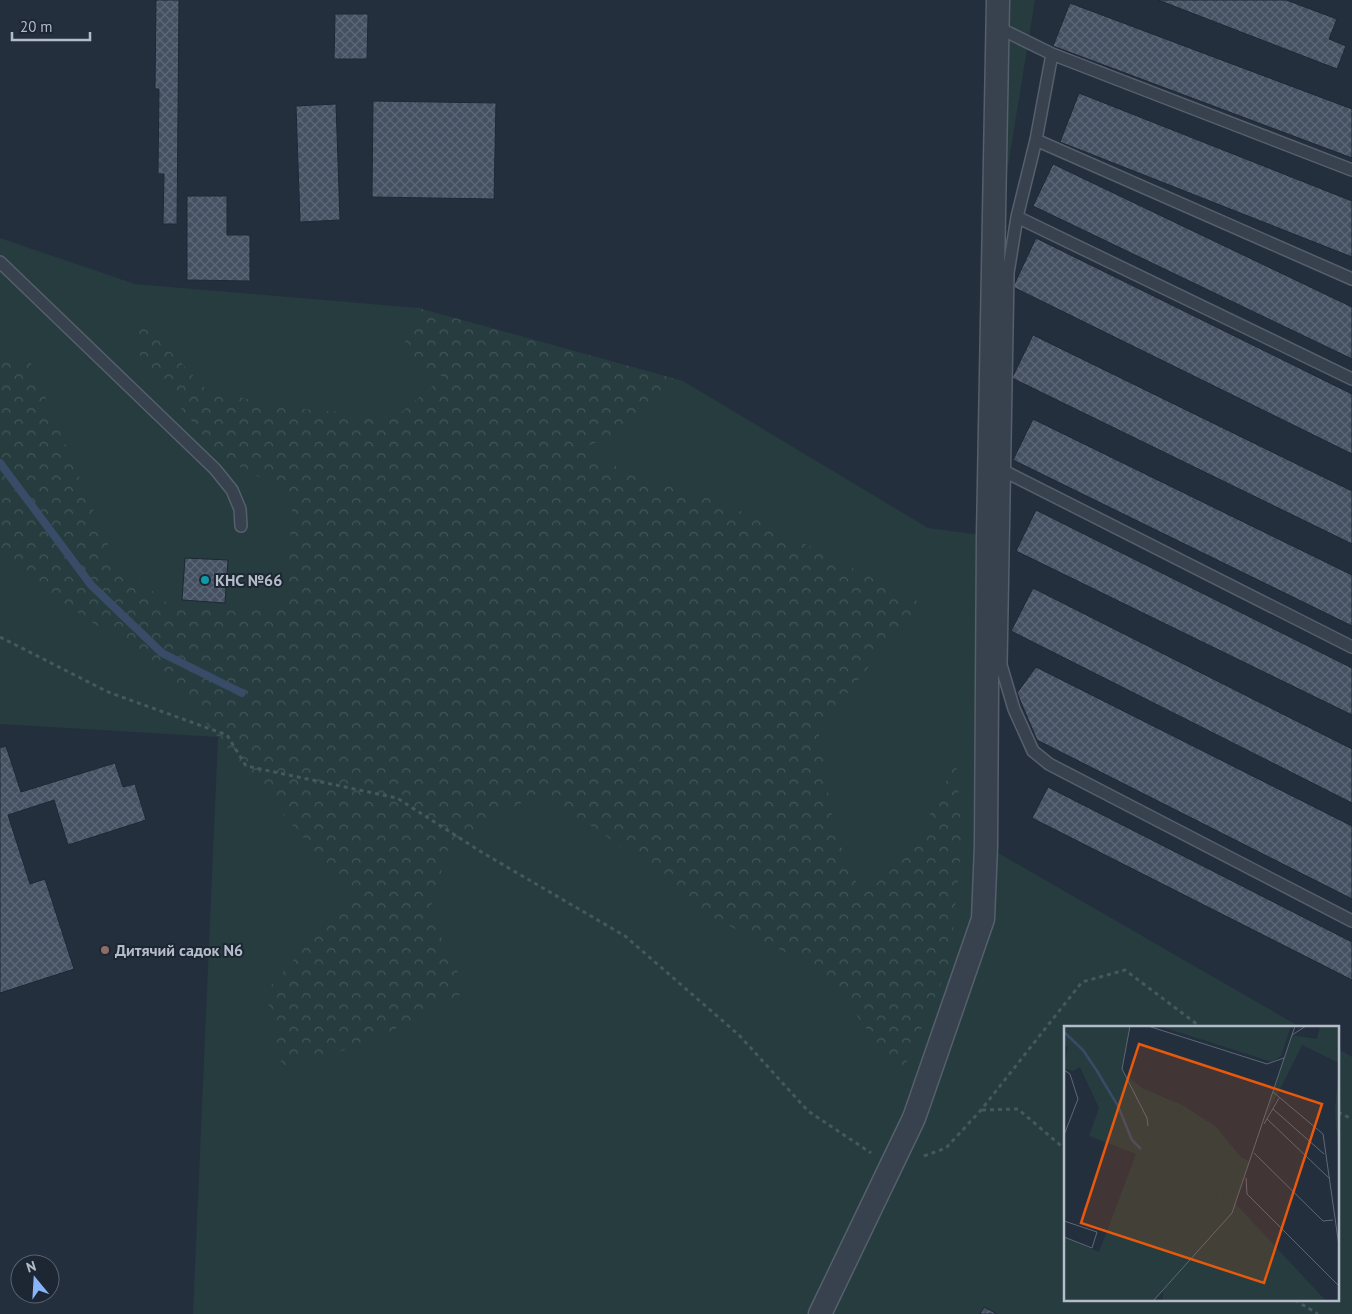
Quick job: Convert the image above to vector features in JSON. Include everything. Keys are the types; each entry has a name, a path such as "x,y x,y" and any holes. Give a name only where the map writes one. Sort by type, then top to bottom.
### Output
{"street":[{"path":"820,1314 914,1118 983,919 986,846 988,536 998,0"}],"lane":[{"path":"998,27 1052,54 1352,170"},
{"path":"1052,54 1036,140 1017,217 1008,272 1001,665 1014,709 1033,751 1049,764 1352,921"},
{"path":"1036,140 1352,279"},
{"path":"1017,217 1352,379"},
{"path":"0,262 215,469 232,490 240,509 241,526"},
{"path":"1004,471 1352,647"}],"path":[{"path":"0,637 108,692 227,735 246,766 397,798 483,853 625,936 739,1035 808,1111 892,1167 946,1148 981,1110 1082,982 1124,970 1199,1026"},
{"path":"981,1110 1018,1109 1064,1148"},
{"path":"1340,1113 1352,1119"},
{"path":"1298,1302 1318,1314"}],"green space":[{"path":"998,0 1035,0 994,252"},
{"path":"0,238 135,284 418,308 683,381 928,528 988,536 986,846 1299,1026 1064,1026 1064,1302 1340,1302 1340,1050 1352,1057 1352,1314 193,1314 218,737 0,724"},
{"path":"418,308 683,381 631,427 581,449 642,479 719,500 921,603 818,729 834,829 862,896 912,852 956,761 962,838 950,963 901,1075 822,969 718,921 599,831 538,793 449,846 429,912 467,991 365,1045 282,1066 266,991 352,895 155,665 0,560 0,357 30,361 115,561 175,609 250,611 286,606 293,495 221,457 140,358 138,318 206,389 286,408 397,416 443,377 401,353"}],"building":[{"path":"156,0 179,0 177,224 163,224 164,174 158,174 159,89 155,89"},
{"path":"1158,0 1286,0 1337,19 1329,39 1346,46 1337,69"},
{"path":"1070,3 1352,109 1352,158 1053,46"},
{"path":"335,14 368,14 367,59 334,59"},
{"path":"1079,93 1352,201 1352,257 1060,142"},
{"path":"373,101 496,103 494,199 372,197"},
{"path":"336,104 340,220 300,222 296,106"},
{"path":"1053,164 1352,307 1352,359 1033,206"},
{"path":"187,196 227,196 227,235 250,235 250,281 187,280"},
{"path":"1036,238 1352,394 1352,454 1013,287"},
{"path":"1033,335 1352,491 1352,544 1012,378"},
{"path":"1033,419 1352,575 1352,626 1013,460"},
{"path":"1036,510 1352,668 1352,715 1016,551"},
{"name":"КНС №66","path":"185,558 228,560 225,603 182,600"},
{"path":"1033,588 1352,749 1352,803 1011,631"},
{"path":"1036,667 1352,826 1352,899 1037,740 1017,693"},
{"path":"6,746 21,792 115,763 123,787 135,784 146,820 68,845 54,800 8,815 30,884 45,879 74,969 0,993 0,748"},
{"path":"1048,787 1352,942 1352,980 1032,818"},
{"path":"984,1307 997,1314 980,1314"}],"waterway":[{"path":"0,463 91,585 162,653 242,693"}],"place":[{"name":"КНС №66","path":"205,580"},
{"name":"Дитячий садок N6","path":"105,950"}]}
